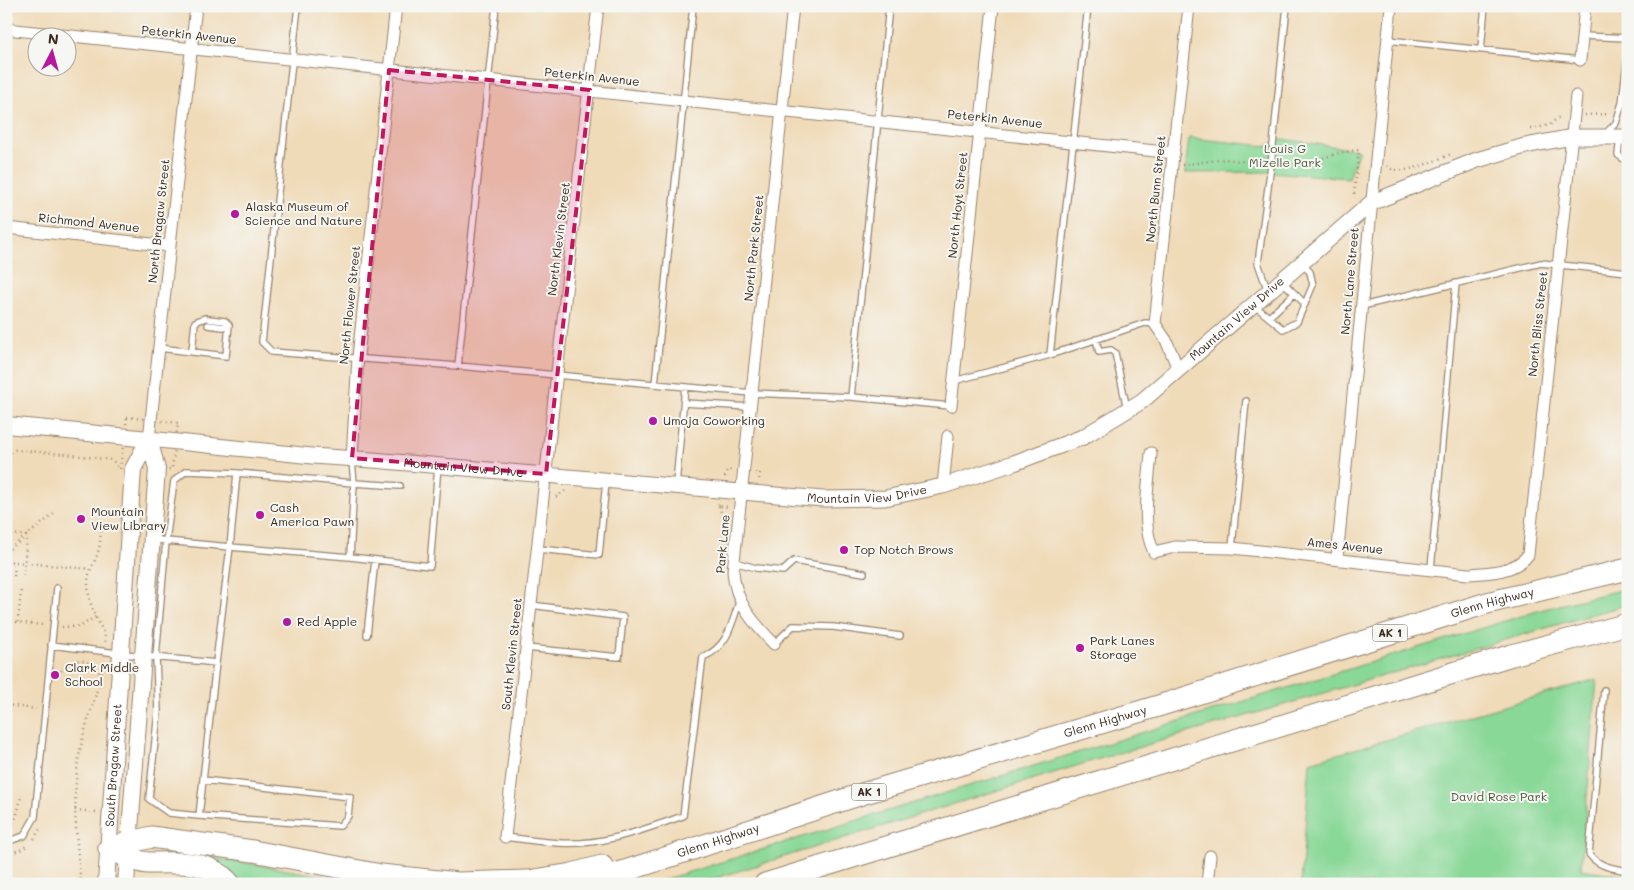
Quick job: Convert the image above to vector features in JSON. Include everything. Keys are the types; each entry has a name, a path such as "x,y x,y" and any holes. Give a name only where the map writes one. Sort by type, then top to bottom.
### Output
{"highway":[{"name":"Glenn Highway","path":"585,884 865,793 1165,704 1487,602 1628,569"},
{"path":"765,884 1512,655 1628,624"},
{"path":"121,848 146,837 200,843 381,875 423,880 458,883 518,881 572,874 677,843 865,793"},
{"path":"121,848 148,863 172,861 197,864 217,873 230,884"},
{"path":"784,884 834,863"}],"main road":[{"name":"Mountain View Drive","path":"6,426 149,439"},
{"name":"South Bragaw Street","path":"106,884 121,848 149,657 158,540 156,469 149,439"},
{"name":"South Bragaw Street","path":"126,884 121,848 121,652 133,469 149,439"}],"street":[{"name":"North Bragaw Street","path":"149,439 196,6"},
{"name":"North Flower Street","path":"352,458 358,358 396,6"},
{"name":"North Klevin Street","path":"546,474 598,6"},
{"name":"North Park Street","path":"741,493 793,6"},
{"name":"North Hoyt Street","path":"951,406 993,6"},
{"name":"North Bunn Street","path":"1155,324 1189,6"},
{"name":"North Lane Street","path":"1337,558 1391,6"},
{"path":"1580,60 1585,6"},
{"name":"Peterkin Avenue","path":"6,29 1174,153"},
{"name":"North Bliss Street","path":"1528,555 1576,96"},
{"name":"Mountain View Drive","path":"149,439 741,493 823,499 885,498 943,486 1014,463 1083,437 1127,411 1142,401 1371,204 1477,160 1525,146 1572,137 1624,137"},
{"name":"Richmond Avenue","path":"6,228 170,246"},
{"path":"1155,324 1166,340 1178,369"},
{"path":"943,486 948,436"},
{"name":"Ames Avenue","path":"1151,453 1147,524 1148,540 1154,552 1175,547 1232,548 1337,558 1431,570 1484,573 1514,566 1523,561 1528,555"},
{"name":"South Klevin Street","path":"505,837 546,474"},
{"name":"Park Lane","path":"741,493 734,562 734,586 739,602 749,617 774,644"},
{"path":"1207,884 1210,856"}],"lane":[{"path":"298,6 262,342 272,352 458,366 752,393 850,397 951,406"},
{"path":"458,366 496,6"},
{"path":"654,384 693,6"},
{"path":"850,397 889,6"},
{"path":"1050,355 1088,6"},
{"path":"1268,292 1258,263 1271,165 1287,6"},
{"path":"1481,49 1485,6"},
{"path":"1582,36 1628,38"},
{"path":"1388,40 1580,60"},
{"path":"1601,136 1616,123 1625,104 1628,53"},
{"path":"1624,137 1618,155 1628,162"},
{"path":"1253,304 1283,329 1297,322 1314,285 1310,272 1301,263"},
{"path":"1362,306 1541,263 1628,272"},
{"path":"1281,281 1305,304"},
{"path":"1431,570 1456,283"},
{"path":"1269,317 1294,294"},
{"path":"159,348 192,352 226,356 229,325 225,321 195,322 192,352"},
{"path":"954,381 1050,355 1145,323 1155,324"},
{"path":"1096,339 1099,352 1111,350 1115,353 1127,411"},
{"path":"676,487 686,387"},
{"path":"1232,548 1246,401"},
{"path":"684,403 750,408"},
{"path":"350,557 354,483 352,458"},
{"path":"400,486 237,473 186,471 174,481 158,540 430,566 438,465"},
{"path":"199,816 237,473"},
{"path":"538,549 599,555 606,480"},
{"path":"367,635 375,560"},
{"path":"734,562 756,568 783,571 794,561 864,573"},
{"path":"6,842 24,836 35,817 57,588"},
{"path":"505,837 560,843 606,840 646,830 683,816 703,657 714,653 726,637 739,602"},
{"path":"526,648 619,657 623,617 531,605"},
{"path":"774,644 793,626 833,627 900,636"},
{"path":"52,645 216,663"},
{"path":"149,657 158,712 149,799 168,813 199,816 340,826 348,816 350,796 203,780"},
{"path":"1604,690 1589,854 1596,862 1602,865 1628,871"}],"path":[{"path":"1173,166 1225,158 1271,165 1302,165 1337,153 1359,150 1354,194"},
{"path":"7,456 15,450 112,460 124,474"},
{"path":"6,552 55,513"},
{"path":"101,531 100,546 90,569 90,599 95,617 106,633"},
{"path":"6,533 26,536"},
{"path":"23,578 26,536"},
{"path":"6,561 90,569"},
{"path":"14,576 15,562"},
{"path":"18,622 21,592"},
{"path":"43,625 44,617"},
{"path":"6,621 68,628 81,626 95,617"},
{"path":"57,677 65,666 81,660 91,663 101,676 81,746 77,770 74,810 81,884"},
{"path":"6,705 36,709"},
{"path":"6,830 12,826 16,818 21,797"}],"highlighted area":[{"path":"389,70 590,90 546,474 352,458"}],"green space":[{"name":"Louis G Mizelle Park","path":"1189,138 1267,146 1282,139 1359,150 1349,178 1270,172 1185,173"},
{"path":"1628,588 1628,604 1089,762 697,884 650,884 1544,609"},
{"name":"David Rose Park","path":"1597,679 1581,869 1628,876 1628,884 1301,884 1310,762"},
{"path":"197,855 373,884 240,884 231,874"}],"place":[{"name":"Alaska Museum of Science and Nature","path":"235,214"},
{"name":"Umoja Coworking","path":"653,421"},
{"name":"Cash America Pawn","path":"260,515"},
{"name":"Mountain View Library","path":"81,519"},
{"name":"Top Notch Brows","path":"844,550"},
{"name":"Red Apple","path":"287,622"},
{"name":"Park Lanes Storage","path":"1080,648"},
{"name":"Clark Middle School","path":"55,675"}]}
